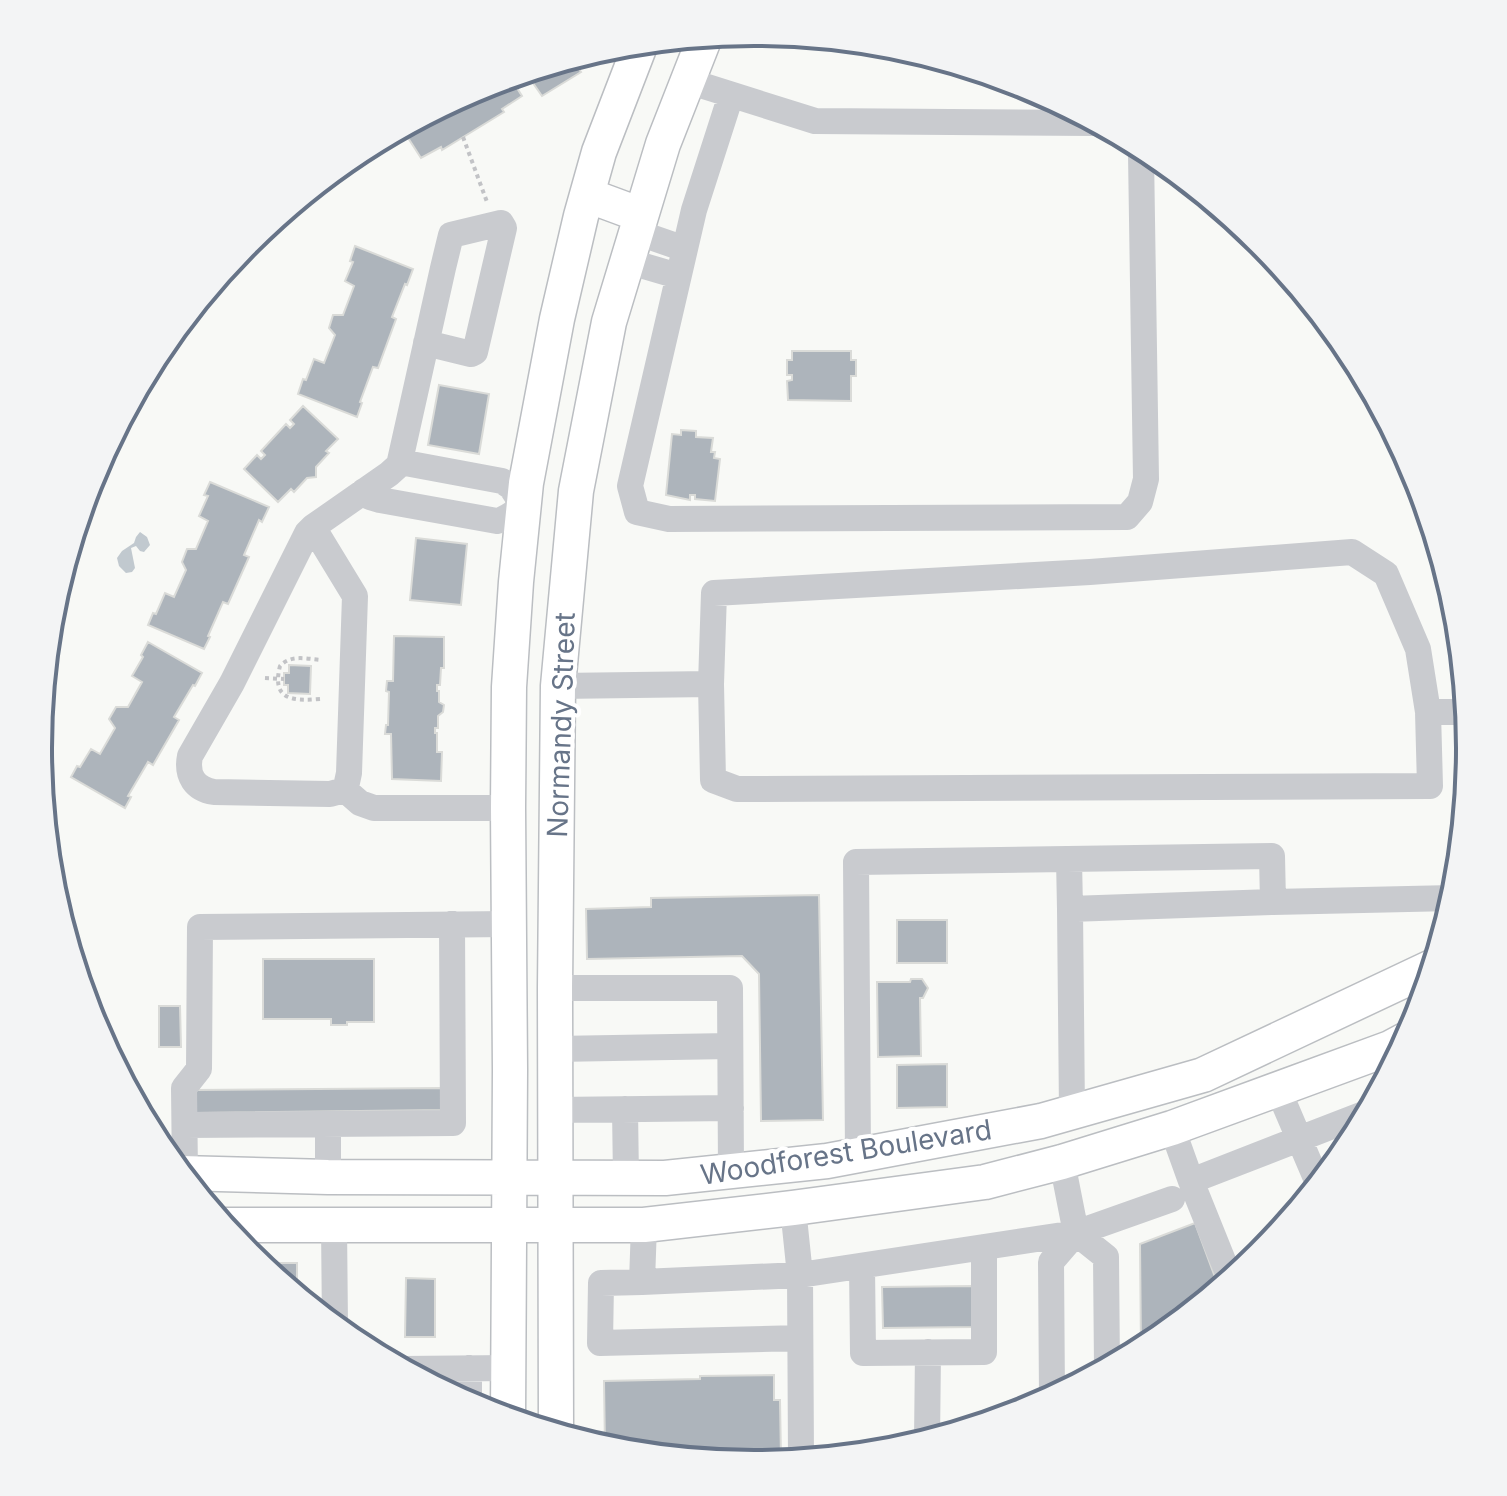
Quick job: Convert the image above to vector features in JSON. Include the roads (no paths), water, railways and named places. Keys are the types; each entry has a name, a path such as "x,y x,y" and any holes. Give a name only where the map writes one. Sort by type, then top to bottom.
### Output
{"main road":[{"name":"Normandy Street","path":"556,1421 558,686 576,491 609,322 663,144 700,49"},
{"name":"Normandy Street","path":"508,1406 509,687 516,582 526,483 557,319 599,152 636,56"},
{"path":"587,195 635,236"},
{"path":"524,507 574,512"},
{"path":"508,808 557,808"},
{"name":"Woodforest Boulevard","path":"197,1175 626,1179 681,1177 827,1161 1057,1117 1203,1075 1416,980"},
{"name":"Woodforest Boulevard","path":"239,1225 644,1225 985,1182 1172,1128 1387,1049"},
{"path":"1057,1117 1062,1162"}],"street":[{"path":"688,81 815,121 1073,123"},
{"path":"731,95 694,210 630,486 637,512 669,519 1127,517 1140,502 1146,479 1141,162"},
{"path":"313,527 355,594 348,783 344,789 330,794 214,792 202,789 193,781 188,770 192,752 232,683 301,544 313,527 392,471 400,462 426,343 451,235 503,224 475,352 471,354 426,343"},
{"path":"635,236 685,249"},
{"path":"635,236 678,276"},
{"path":"364,491 380,500 497,521 524,507 511,487 502,481 400,462"},
{"path":"1352,552 1386,574 1418,649 1428,712 1430,786 737,789 713,780 711,684 714,593 1090,572 1352,552"},
{"path":"558,686 711,684"},
{"path":"1428,712 1454,712"},
{"path":"344,789 360,803 374,808 508,808"},
{"path":"858,1155 856,862 1272,856 1273,902"},
{"path":"1057,1117 1070,909 1069,859"},
{"path":"1070,909 1439,898"},
{"path":"185,1125 453,1123 452,924"},
{"path":"184,1158 184,1088 199,1069 200,927 509,924"},
{"path":"555,988 730,988 731,1172"},
{"path":"555,1049 730,1046"},
{"path":"1278,1089 1313,1171"},
{"path":"555,1110 731,1108"},
{"path":"625,1109 626,1179"},
{"path":"600,1343 601,1283 800,1275 1076,1233 1348,1119"},
{"path":"328,1125 328,1177"},
{"path":"1172,1128 1181,1190 1224,1268"},
{"path":"1062,1162 1076,1233 1106,1257 1107,1354"},
{"path":"793,1208 800,1275 801,1448"},
{"path":"334,1225 335,1311"},
{"path":"642,1282 644,1225"},
{"path":"1052,1383 1051,1262 1076,1233"},
{"path":"862,1266 863,1353 984,1352 984,1247"},
{"path":"556,1345 800,1338"},
{"path":"927,1428 928,1352"},
{"path":"469,1368 469,1390"},
{"path":"426,1369 509,1368"}]}
